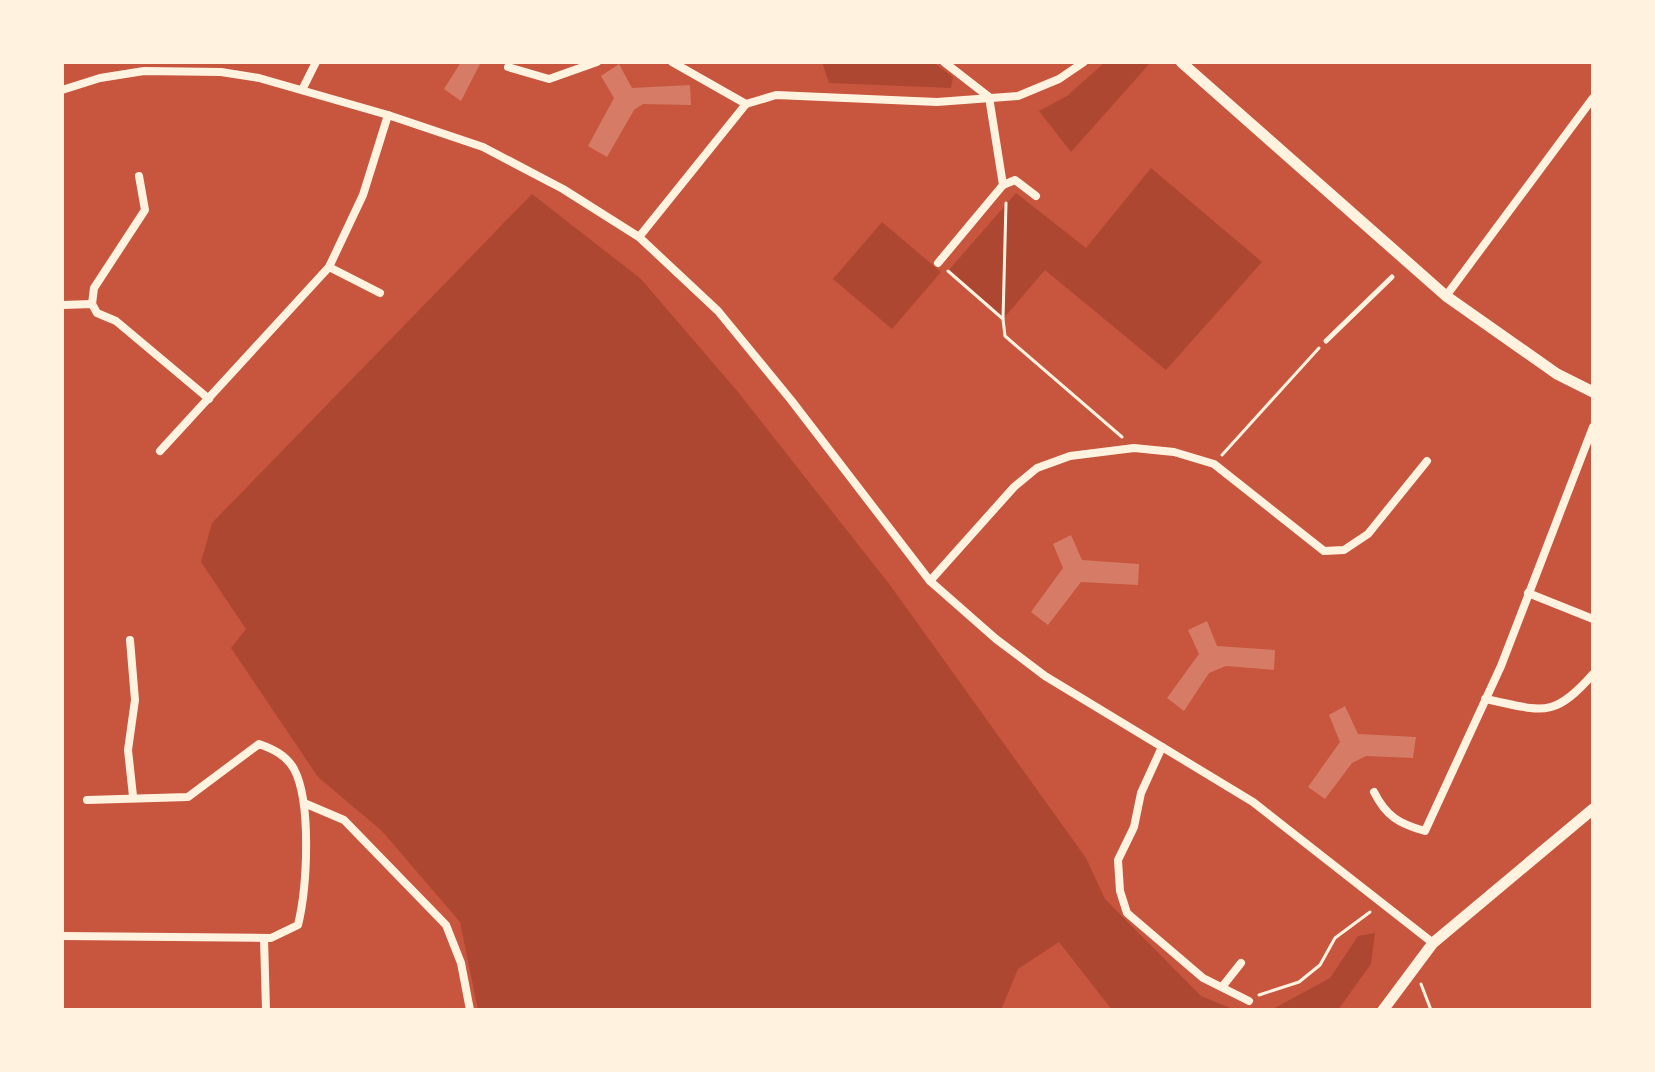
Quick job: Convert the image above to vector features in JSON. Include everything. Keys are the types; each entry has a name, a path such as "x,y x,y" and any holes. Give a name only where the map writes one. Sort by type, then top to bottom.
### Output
{"street":[{"path":"303,88 316,62"},
{"path":"508,67 549,79 597,62"},
{"path":"672,62 746,104"},
{"path":"944,62 989,97 1003,185"},
{"path":"639,237 746,104 776,95 937,102 1018,96 1059,79 1084,62"},
{"path":"1181,62 1446,296 1557,374 1593,392"},
{"path":"62,90 144,66 221,72 303,88 483,147 563,189 639,237 718,311 791,400 930,581 1045,676 1253,802 1433,943"},
{"path":"1446,296 1593,98"},
{"path":"160,451 329,267 363,195 388,115"},
{"path":"139,176 145,210 94,288 92,304 97,313 116,321 209,399"},
{"path":"938,263 1003,185 1015,180 1036,196"},
{"path":"329,267 380,293"},
{"path":"62,305 92,304"},
{"path":"1374,792 1383,810 1399,824 1425,831 1485,699 1593,427"},
{"path":"930,581 1014,487 1037,468 1070,456 1134,448 1174,452 1214,464 1324,551 1344,550 1368,534 1427,461"},
{"path":"1528,593 1593,619"},
{"path":"130,640 135,700 128,750 133,796"},
{"path":"1485,699 1545,711 1572,698 1593,674"},
{"path":"62,936 271,938 298,925 303,904 304,803 294,768 278,751 259,744 188,797 133,796 87,800"},
{"path":"1162,747 1141,793 1134,827 1118,860 1120,891 1127,913 1203,978 1249,1001"},
{"path":"304,803 344,820 446,925 461,963 470,1010"},
{"path":"1383,1010 1433,943 1593,809"},
{"path":"264,938 266,1010"},
{"path":"1222,987 1241,963"}],"lane":[{"path":"1326,341 1392,277"}],"path":[{"path":"1003,185 1006,204 1005,336 1134,448"},
{"path":"938,263 1003,319"},
{"path":"1214,464 1326,341"},
{"path":"1249,1001 1264,991 1299,982 1320,965 1335,938 1383,902"},
{"path":"1415,969 1431,1010"}],"shaded area":[{"path":"822,62 933,62 953,77 951,88 829,83"},
{"path":"1105,62 1151,62 1071,152 1039,111 1067,96"},
{"path":"1151,168 1262,262 1166,370 1045,270 1003,319 948,271 1016,193 1086,248"},
{"path":"532,194 641,279 738,392 890,585 1086,858 1105,899 1201,996 1235,1010 1112,1010 1059,942 1018,969 1001,1010 478,1010 460,922 382,831 318,777 231,648 246,629 201,562 212,523"},
{"path":"882,222 941,272 892,329 833,279"},
{"path":"1375,933 1371,964 1338,1010 1271,1010 1330,978 1358,936"}],"building":[{"path":"461,62 481,62 461,101 444,89"},
{"path":"619,64 632,88 690,85 691,105 643,104 634,110 607,157 588,146 614,98 601,76"},
{"path":"1071,535 1082,560 1139,564 1138,585 1081,582 1048,625 1031,612 1063,568 1053,544"},
{"path":"1207,621 1217,646 1275,650 1274,670 1226,666 1209,673 1184,711 1167,698 1199,654 1188,630"},
{"path":"1345,706 1358,734 1416,737 1413,758 1366,756 1352,763 1325,799 1308,787 1340,742 1329,715"}]}
